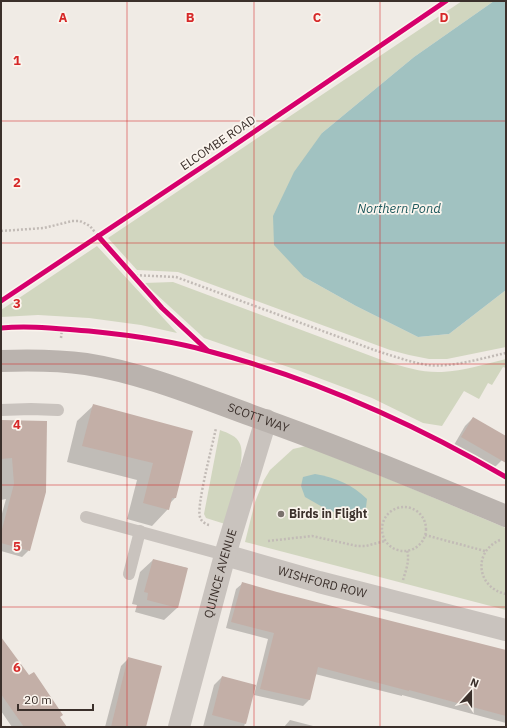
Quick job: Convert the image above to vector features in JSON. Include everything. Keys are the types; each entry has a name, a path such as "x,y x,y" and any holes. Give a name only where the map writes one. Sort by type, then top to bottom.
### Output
{"street":[{"name":"SCOTT WAY","path":"1,361 59,361 86,364 137,376 324,441 506,516"},
{"name":"QUINCE AVENUE","path":"179,727 224,555 266,420"},
{"name":"WISHFORD ROW","path":"224,555 506,630"}],"lane":[{"path":"1,410 58,410"},
{"name":"WISHFORD ROW","path":"86,518 140,531 224,555"},
{"path":"129,574 140,531"}],"path":[{"path":"1,231 44,228 72,221 80,221 90,226 103,242"},
{"path":"91,240 104,232"},
{"path":"128,270 137,281"},
{"path":"132,275 176,277 403,360 428,365 445,365 506,353"},
{"path":"54,328 65,329 59,361"},
{"path":"214,424 216,427 200,502 200,517 205,524 264,541 312,536 357,546 366,546 385,541"},
{"path":"401,508 414,510 420,514 424,521 425,535 417,546 407,550 396,549 385,541 382,534 382,527 388,514 401,508"},
{"path":"425,535 485,551"},
{"path":"502,539 494,542 485,551 481,565 482,574 486,582 500,593 506,594"},
{"path":"397,602 409,556 407,550"}],"green space":[{"path":"462,1 494,1 414,57 322,133 304,277 356,306 418,337 449,334 506,290 506,347 447,359 429,359 390,350 178,272 137,270 108,238"},
{"path":"97,246 177,333 141,325 89,318 38,315 1,317 1,310"},
{"path":"173,282 387,362 407,368 428,372 442,372 474,367 506,359 506,368 503,367 492,385 488,383 479,399 464,391 442,426 423,423 372,398 300,371 204,338 144,283"},
{"path":"220,430 237,439 242,451 237,483 225,524 206,518 204,514"},
{"path":"306,446 506,528 506,610 245,542 255,502 270,470 293,449"}],"water":[{"name":"Northern Pond","path":"494,1 506,1 506,290 449,334 418,337 356,306 304,277 274,245 273,216 294,172 322,133 414,57"},
{"path":"315,474 330,477 355,489 367,499 365,515 352,519 326,509 305,497 301,486 303,477"}],"building":[{"path":"93,404 193,431 176,498 172,498 169,510 143,503 153,463 82,446"},
{"path":"473,417 506,436 506,463 461,437"},
{"path":"1,420 47,421 46,492 30,551 1,543 1,533 14,484 12,458 1,459"},
{"path":"153,559 188,568 178,608 147,600 148,593 144,592"},
{"path":"242,582 506,650 506,716 318,667 310,700 260,689 274,633 231,622"},
{"path":"1,637 29,675 34,672 63,715 60,717 67,727 24,727 1,694"},
{"path":"128,657 162,666 146,727 111,727"},
{"path":"222,676 256,685 246,724 212,715"}],"cycle path":[{"name":"ELCOMBE ROAD","path":"1,301 220,155 446,1"},
{"path":"98,236 162,308 207,350"},
{"path":"1,328 45,328 134,336 193,347 247,362 286,374 362,404 435,438 506,477"}],"place":[{"name":"Birds in Flight","path":"281,514"}]}
